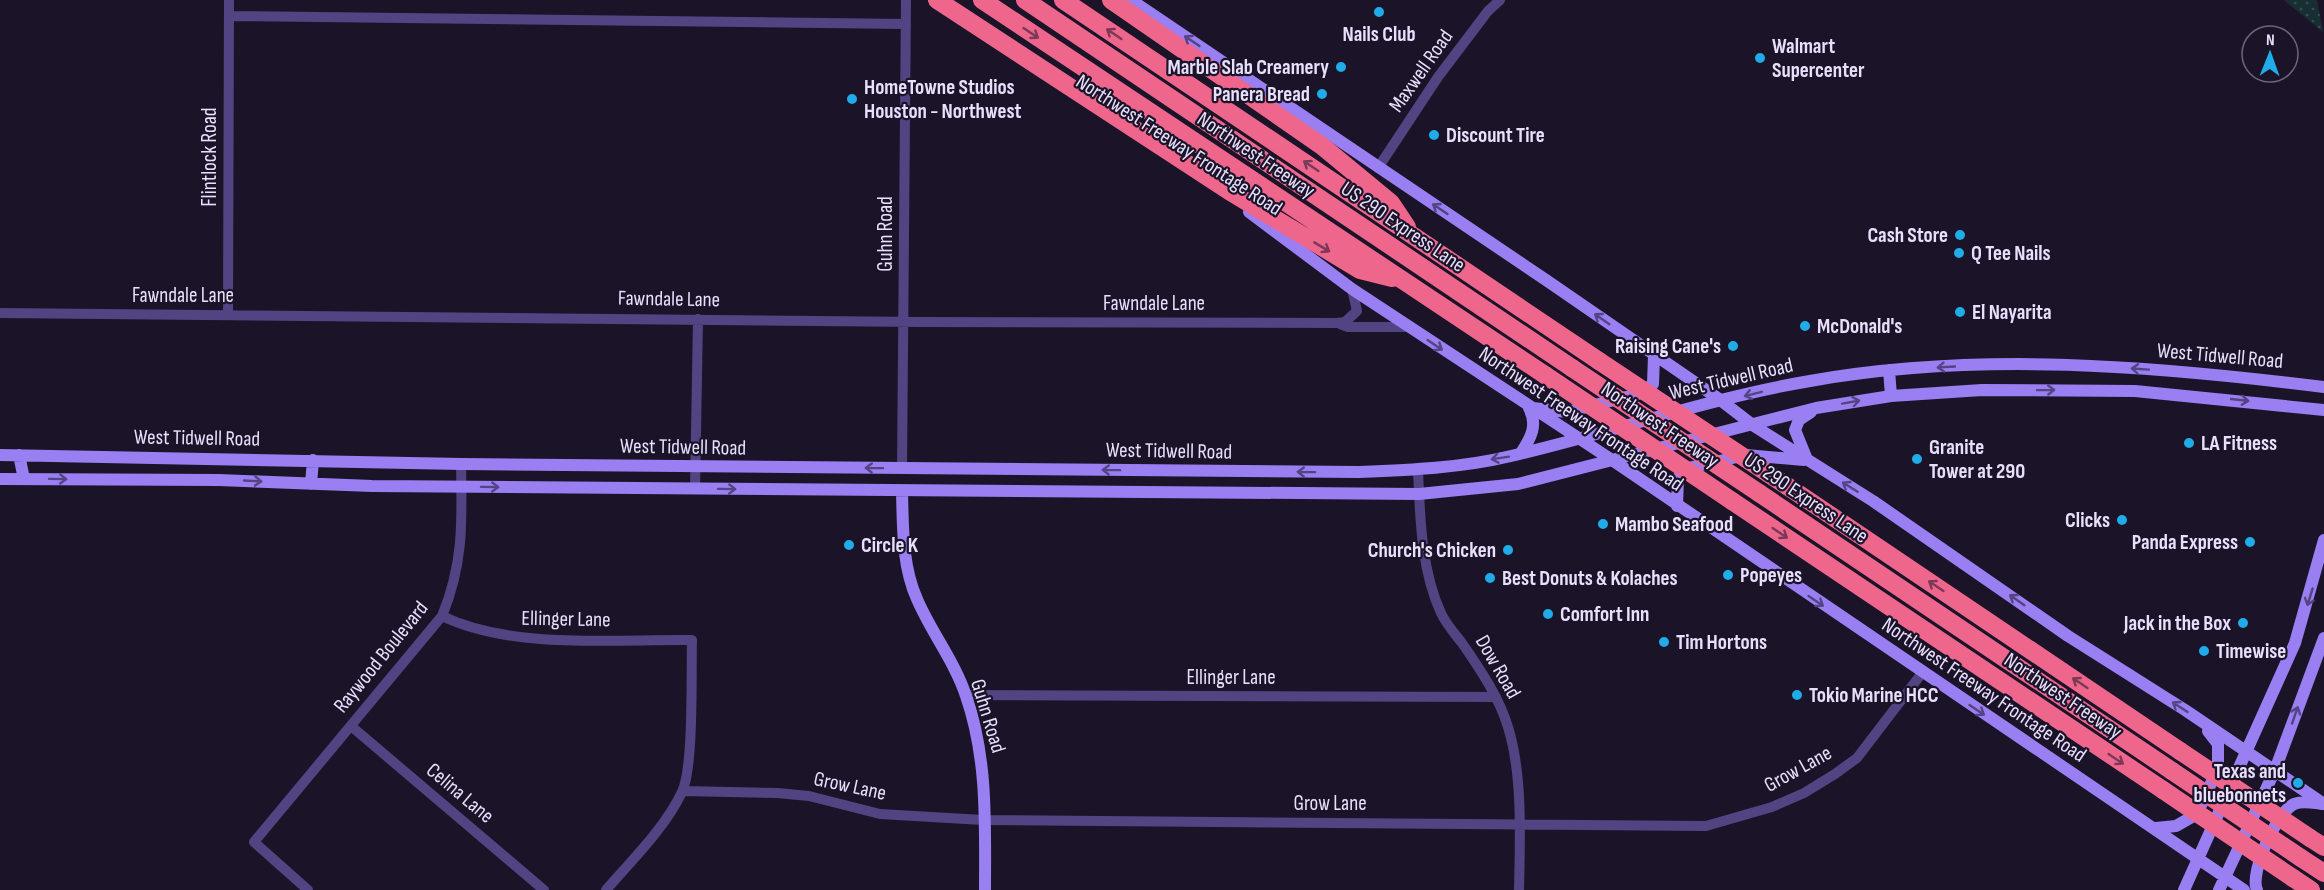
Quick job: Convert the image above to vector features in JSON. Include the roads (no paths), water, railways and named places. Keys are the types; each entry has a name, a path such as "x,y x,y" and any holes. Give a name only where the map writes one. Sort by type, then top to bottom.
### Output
{"highway":[{"path":"938,0 1229,191 1360,270 1405,281"},
{"name":"Northwest Freeway","path":"982,0 1405,281 2311,890"},
{"name":"US 290 Express Lane","path":"1025,0 2324,873"},
{"name":"Northwest Freeway","path":"1063,0 2317,842"},
{"path":"1112,0 1322,146 1391,203 1412,234"}],"main road":[{"name":"Northwest Freeway Frontage Road","path":"926,0 1033,73 1241,206 1352,289 1529,408 1612,460 2244,890"},
{"path":"1131,0 1719,399 1754,426 1769,433 1808,461 1873,501 2068,636 2324,804"},
{"path":"1529,408 1568,412 1642,393 1653,384 1654,356"},
{"name":"West Tidwell Road","path":"0,455 461,464 1075,470 1418,470 1521,453 1719,399 1743,396 1807,381 1889,370 1981,365 2079,365 2222,375 2324,387"},
{"path":"1889,370 1892,396"},
{"name":"West Tidwell Road","path":"0,479 902,492 1419,494 1518,484 1754,426 1816,408 1892,396 1982,390 2135,391 2324,410"},
{"path":"1521,453 1532,436 1534,417 1529,408"},
{"path":"1808,461 1795,430 1799,420 1816,408"},
{"path":"1677,506 1678,478 1688,468 1755,454 1808,461"},
{"path":"19,455 24,479"},
{"path":"166,457 166,480"},
{"path":"311,484 313,460"},
{"path":"576,465 576,488"},
{"path":"1074,492 1075,470"},
{"path":"1249,494 1251,471"},
{"name":"Guhn Road","path":"902,492 903,529 910,580 924,615 966,695 982,756 985,781 983,820 985,890"},
{"path":"2184,890 2295,643 2324,540"},
{"path":"2218,890 2275,770 2324,638"},
{"path":"2156,828 2176,826 2197,814 2218,768 2218,744 2202,722"},
{"path":"2257,890 2254,879 2260,859 2282,812 2300,802 2324,804"}],"street":[{"name":"Flintlock Road","path":"228,315 229,0"},
{"name":"Guhn Road","path":"902,468 906,0"},
{"name":"Maxwell Road","path":"1378,168 1438,77 1488,11 1500,0"},
{"path":"229,15 906,24"},
{"path":"1337,323 1345,322 1357,311 1352,289"},
{"name":"Fawndale Lane","path":"0,313 903,322 1337,323 1348,327 1409,327"},
{"path":"695,489 698,319"},
{"name":"Raywood Boulevard","path":"308,890 254,842 442,616 458,568 461,464"},
{"name":"Dow Road","path":"1418,470 1429,575 1442,614 1496,697 1508,726 1515,758 1519,890"},
{"name":"Ellinger Lane","path":"442,616 461,626 504,636 692,640 689,746 683,791"},
{"name":"Grow Lane","path":"683,791 798,795 880,814 983,820 1706,826 1772,807 1804,793 1857,758 1922,673"},
{"name":"Ellinger Lane","path":"966,695 1496,697"},
{"name":"Celina Lane","path":"351,726 544,890"},
{"path":"606,890 646,843 683,791"}],"place":[{"name":"Nails Club","path":"1379,12"},
{"name":"Walmart Supercenter","path":"1760,58"},
{"name":"Marble Slab Creamery","path":"1341,67"},
{"name":"Panera Bread","path":"1322,94"},
{"name":"HomeTowne Studios Houston - Northwest","path":"852,99"},
{"name":"Discount Tire","path":"1434,135"},
{"name":"Cash Store","path":"1960,235"},
{"name":"Q Tee Nails","path":"1959,253"},
{"name":"El Nayarita","path":"1960,312"},
{"name":"McDonald's","path":"1805,326"},
{"name":"Raising Cane's","path":"1733,346"},
{"name":"LA Fitness","path":"2189,443"},
{"name":"Granite Tower at 290","path":"1917,459"},
{"name":"Clicks","path":"2122,520"},
{"name":"Mambo Seafood","path":"1603,524"},
{"name":"Panda Express","path":"2250,542"},
{"name":"Circle K","path":"849,545"},
{"name":"Church's Chicken","path":"1508,550"},
{"name":"Popeyes","path":"1728,575"},
{"name":"Best Donuts & Kolaches","path":"1490,578"},
{"name":"Comfort Inn","path":"1548,614"},
{"name":"Jack in the Box","path":"2243,623"},
{"name":"Tim Hortons","path":"1664,642"},
{"name":"Timewise","path":"2204,651"},
{"name":"Tokio Marine HCC","path":"1797,695"},
{"name":"Texas and bluebonnets","path":"2298,783"}]}
